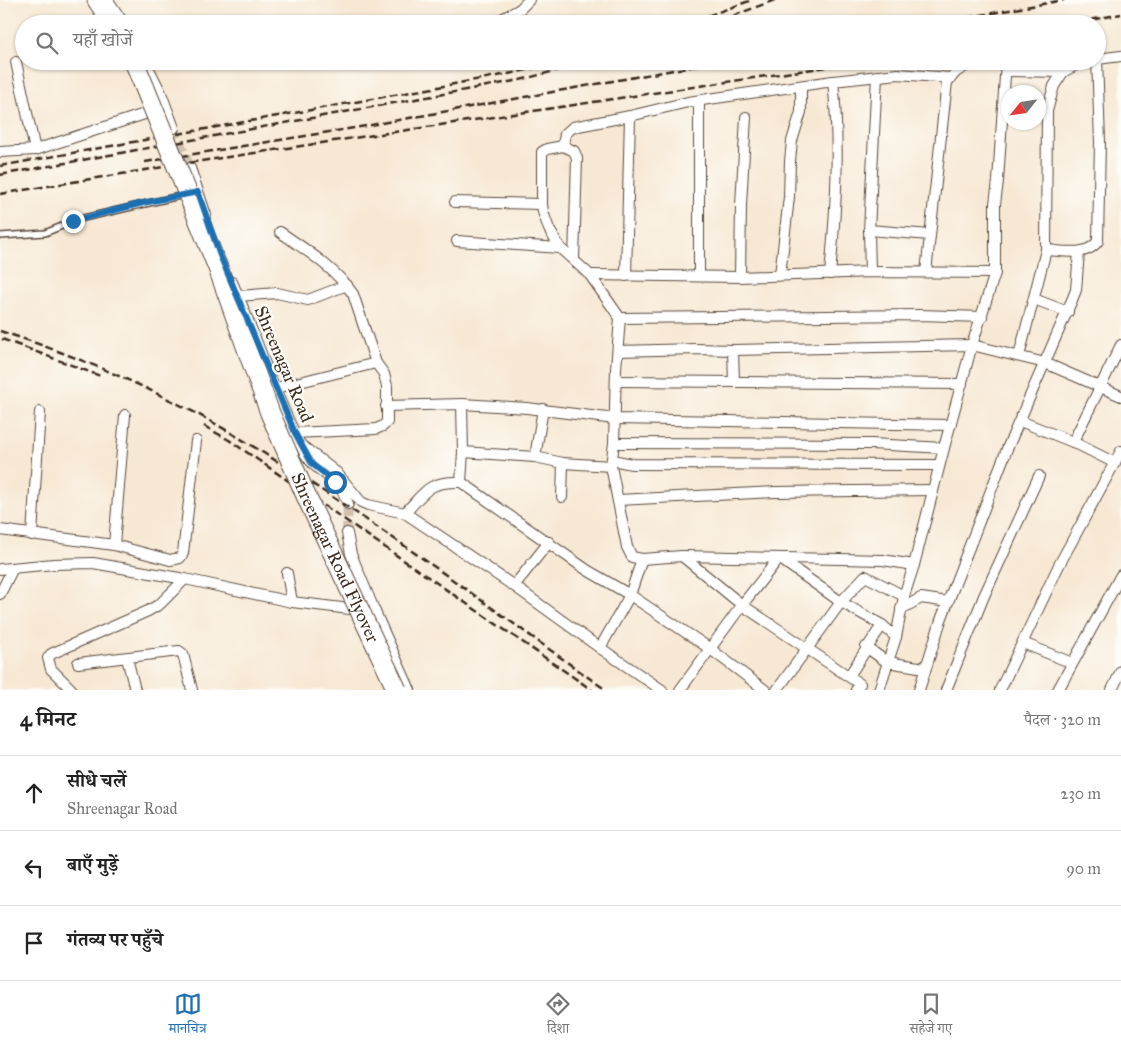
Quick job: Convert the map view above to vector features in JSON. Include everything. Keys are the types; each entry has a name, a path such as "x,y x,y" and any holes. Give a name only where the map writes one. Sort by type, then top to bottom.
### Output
{"highway":[{"path":"97,0 107,15"},
{"name":"Shreenagar Road Flyover","path":"138,70 218,268 270,413 311,507 405,690"}],"street":[{"path":"87,0 96,15"},
{"path":"108,0 118,15"},
{"path":"510,15 520,10 529,0"},
{"path":"1106,57 1121,56"},
{"path":"18,70 35,150"},
{"path":"129,70 146,113"},
{"path":"150,70 161,93 174,128"},
{"path":"926,272 947,82 959,70"},
{"path":"879,690 896,637 904,596 914,565 972,345 996,274 995,204 1006,70"},
{"path":"1044,70 1063,72"},
{"path":"1019,356 1046,250 1047,111 1054,86 1063,72 1067,70"},
{"path":"1046,250 1079,252 1089,250 1098,241 1100,142 1098,70"},
{"path":"563,146 565,134 573,127 699,101 898,74 951,78"},
{"path":"870,272 869,230 877,76"},
{"path":"830,274 838,138 833,82"},
{"path":"780,275 789,197 792,141 801,112 801,86"},
{"path":"699,101 699,276"},
{"path":"0,152 35,150 166,107"},
{"path":"626,276 630,116"},
{"path":"740,277 741,205 746,117"},
{"path":"574,260 577,158 574,151 563,146 547,149 542,152 543,212 549,229 560,248 590,275 620,318 614,443 611,463 627,547 632,557 642,560 682,556 882,560 914,565"},
{"name":"Shreenagar Road","path":"190,168 219,253 295,433 312,464 343,490 348,504"},
{"path":"455,202 542,204"},
{"path":"869,230 930,235"},
{"path":"280,232 318,258 347,285 353,294 376,364 381,368 387,386 387,422 383,426 376,429 295,433"},
{"path":"457,241 560,248"},
{"path":"919,690 948,602 1007,449 1068,312 1076,290 1079,252"},
{"path":"590,275 740,277 870,272 996,274"},
{"path":"238,296 278,293 308,300 347,285"},
{"path":"1034,299 1068,312"},
{"path":"620,318 920,315 982,317"},
{"path":"1073,442 1121,344"},
{"path":"618,351 696,348 733,350 972,345 1045,363 1121,396"},
{"path":"733,350 734,382"},
{"path":"276,388 376,364"},
{"path":"616,381 962,384"},
{"path":"386,406 462,404 543,409 615,420 951,425"},
{"path":"460,482 462,404"},
{"path":"535,457 543,409"},
{"path":"32,535 40,412"},
{"path":"114,545 125,415"},
{"path":"1020,421 1073,442 1115,462"},
{"path":"0,530 114,545 170,560 180,558 183,553 196,441"},
{"path":"614,443 871,444 944,448"},
{"path":"301,445 337,473 361,502 405,513 514,586 662,690"},
{"path":"1000,690 1059,565 1121,451"},
{"path":"462,452 535,457 563,463 939,465"},
{"path":"562,497 563,463"},
{"path":"946,690 984,596 1040,476"},
{"path":"405,513 432,485 445,481 460,482 587,570 630,595 709,648 765,690"},
{"path":"618,500 775,492 933,490"},
{"path":"347,533 351,554 405,690"},
{"path":"514,586 549,542"},
{"path":"682,556 742,604 860,684 856,690"},
{"path":"779,558 841,602 882,625 896,637"},
{"path":"680,690 742,604 779,558"},
{"path":"600,648 630,595 642,560"},
{"path":"777,690 841,602 882,560"},
{"path":"0,569 54,564 93,563 292,602 375,612"},
{"path":"0,594 13,568"},
{"path":"287,573 292,602"},
{"path":"1058,690 1121,575"},
{"path":"865,576 904,596"},
{"path":"72,690 51,669 48,658 52,654 148,611 160,604 185,580"},
{"path":"901,609 921,598 948,602"},
{"path":"849,676 882,625"},
{"path":"1023,643 1072,663"},
{"path":"866,647 887,662 925,668"},
{"path":"78,663 179,651 183,654 192,690"},
{"path":"128,658 136,690"},
{"path":"1112,690 1121,671"}],"lane":[{"path":"0,236 45,233 79,219 198,192"}],"tunnel":[{"path":"174,128 190,168"},
{"path":"347,533 348,504"}],"railway":[{"path":"710,15 752,0"},
{"path":"735,15 775,0"},
{"path":"982,15 1064,0"},
{"path":"1106,17 1121,14"},
{"path":"0,166 526,70"},
{"path":"0,175 520,80 558,70"},
{"path":"145,162 360,127 674,70"},
{"path":"0,194 188,163 806,70"},
{"path":"0,331 115,374 196,413 224,429 372,524 451,578 606,690"},
{"path":"2,339 103,377"},
{"path":"204,426 229,440 592,690"}],"route":[{"path":"73,221 143,203 198,192 219,253 295,433 312,464 335,482"}]}
